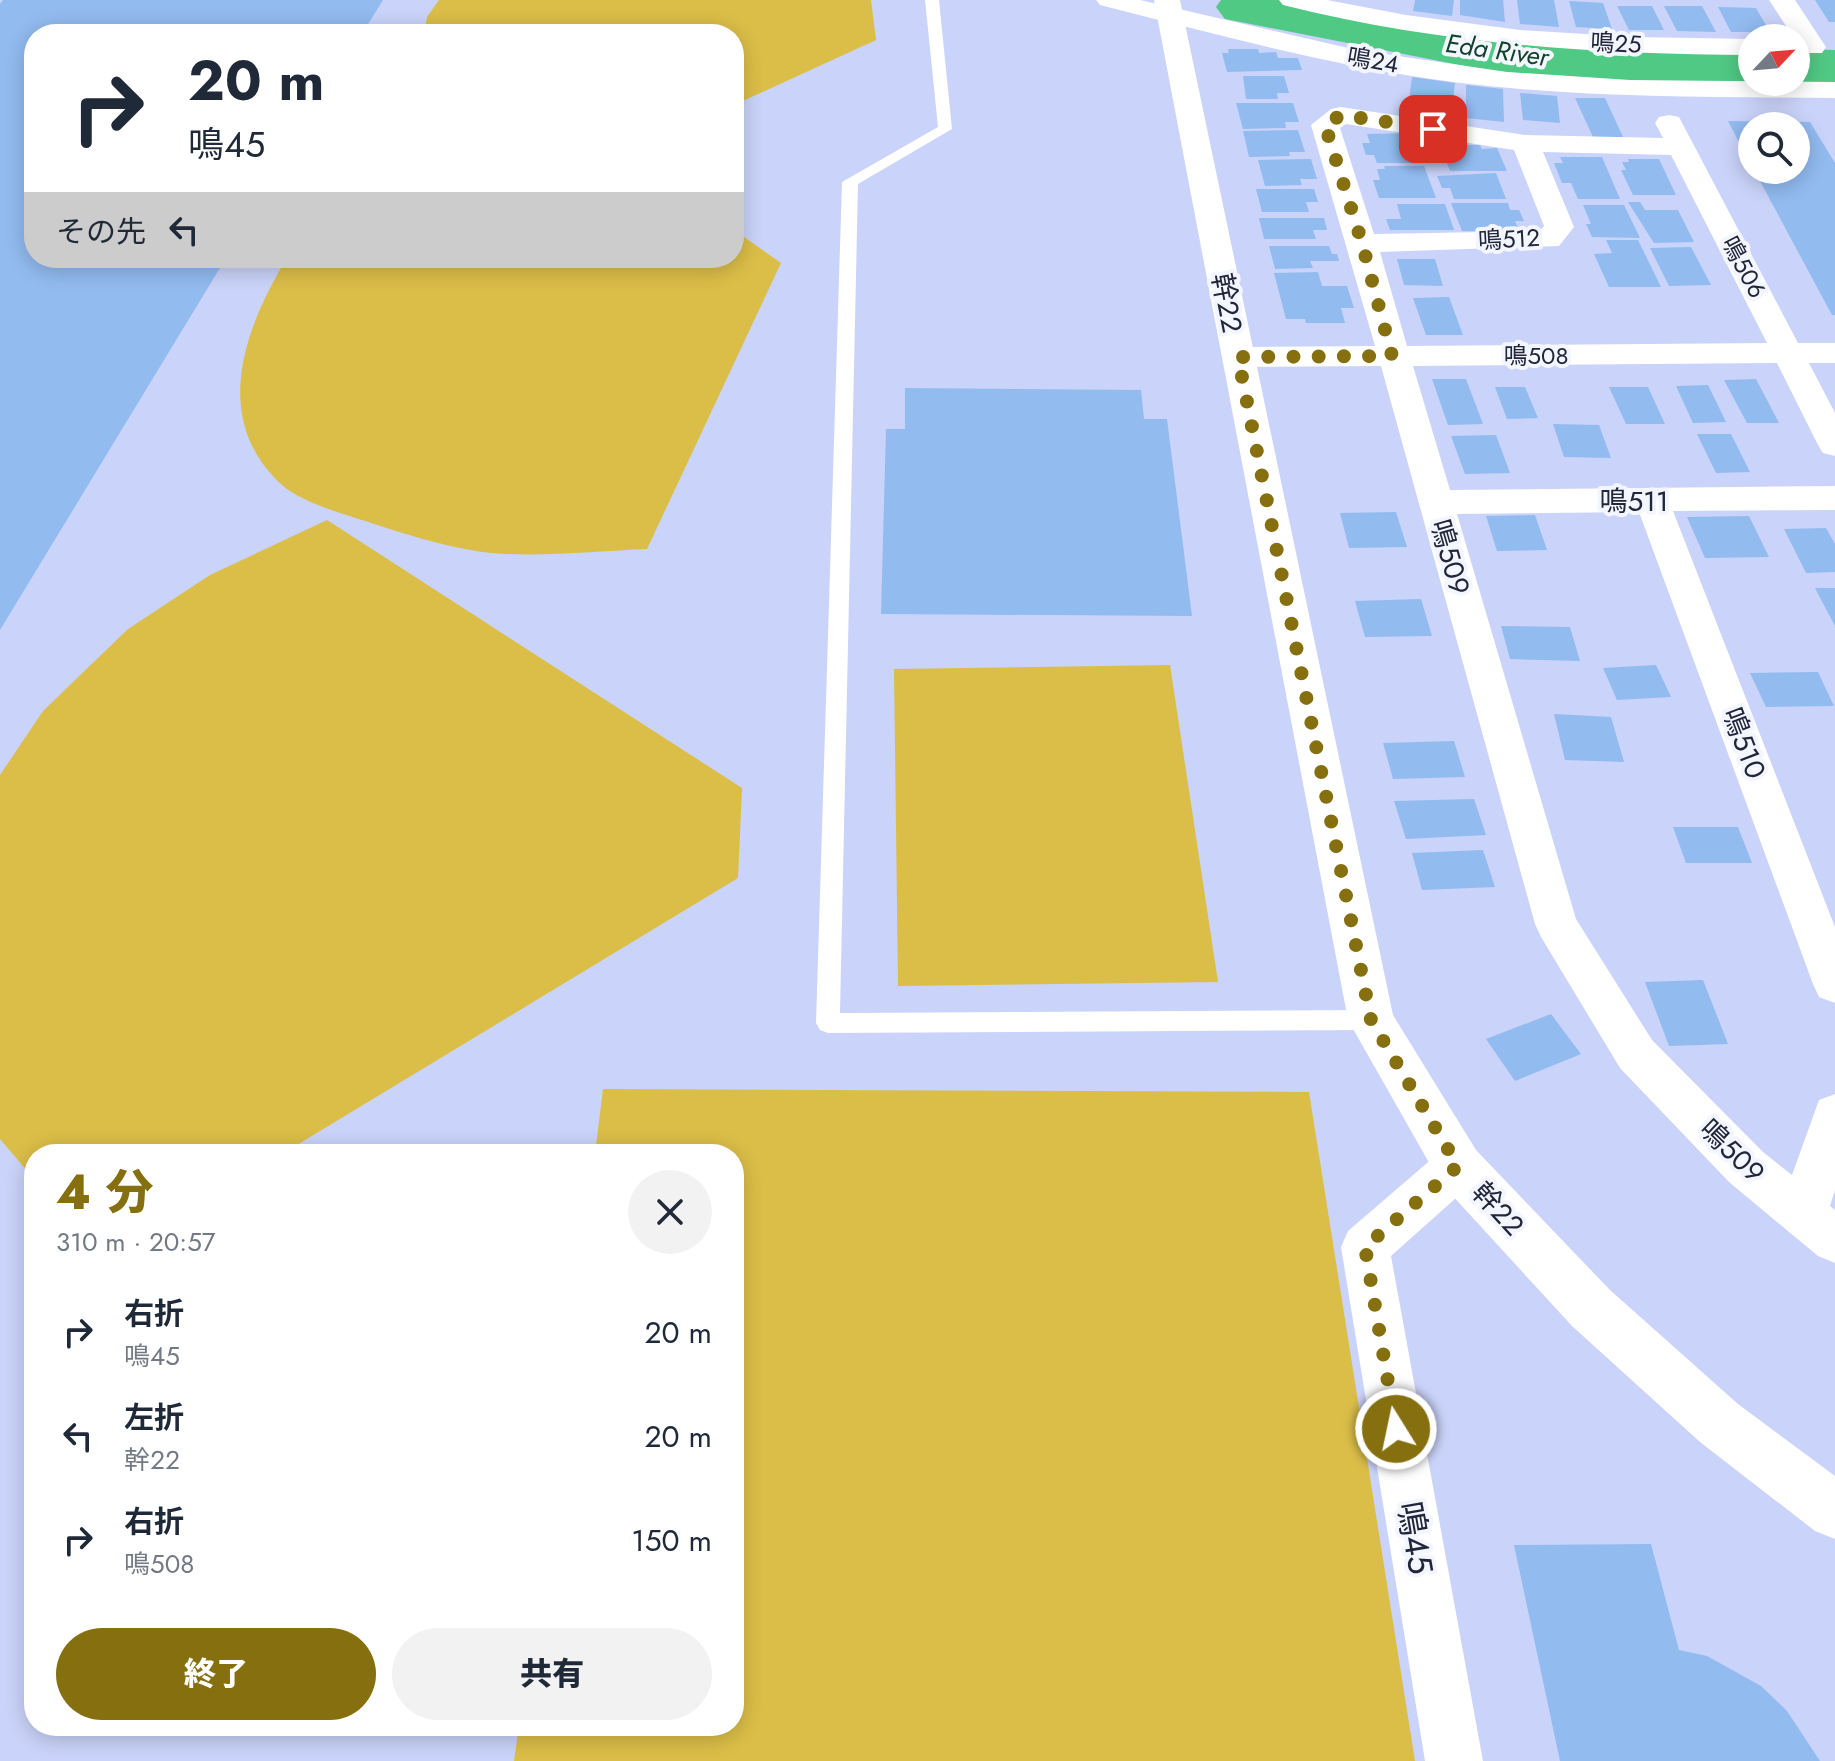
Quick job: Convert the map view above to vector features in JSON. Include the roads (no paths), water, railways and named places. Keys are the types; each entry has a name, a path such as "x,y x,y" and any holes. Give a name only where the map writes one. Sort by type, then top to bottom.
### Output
{"street":[{"name":"鳴24","path":"1109,0 1168,8 1395,65 1508,80 1655,88 1835,90"},
{"name":"鳴25","path":"1292,0 1404,24 1493,35 1693,48 1738,47"},
{"path":"1782,0 1815,47"},
{"name":"幹２２","path":"1168,8 1371,1020 1458,1166 1591,1308 1719,1423 1835,1511"},
{"name":"鳴506","path":"1655,88 1679,147 1790,353 1835,445"},
{"name":"鳴509","path":"1679,147 1525,143 1341,115 1325,125 1362,243 1556,924 1636,1054 1746,1167 1819,1228"},
{"name":"鳴512","path":"1362,243 1548,240 1559,227 1525,143"},
{"name":"鳴508","path":"1238,357 1835,353"},
{"name":"鳴511","path":"1434,502 1835,498"},
{"name":"鳴510","path":"1652,501 1835,984"},
{"path":"1819,1228 1835,1115"},
{"name":"鳴45","path":"1454,1761 1365,1247 1458,1166"}],"lane":[{"path":"932,0 945,129 850,182 828,1023 1371,1020"}],"waterway":[{"name":"Eda River","path":"1245,7 1485,52 1618,65 1738,67"},
{"name":"Eda River","path":"1810,67 1835,68"}]}
